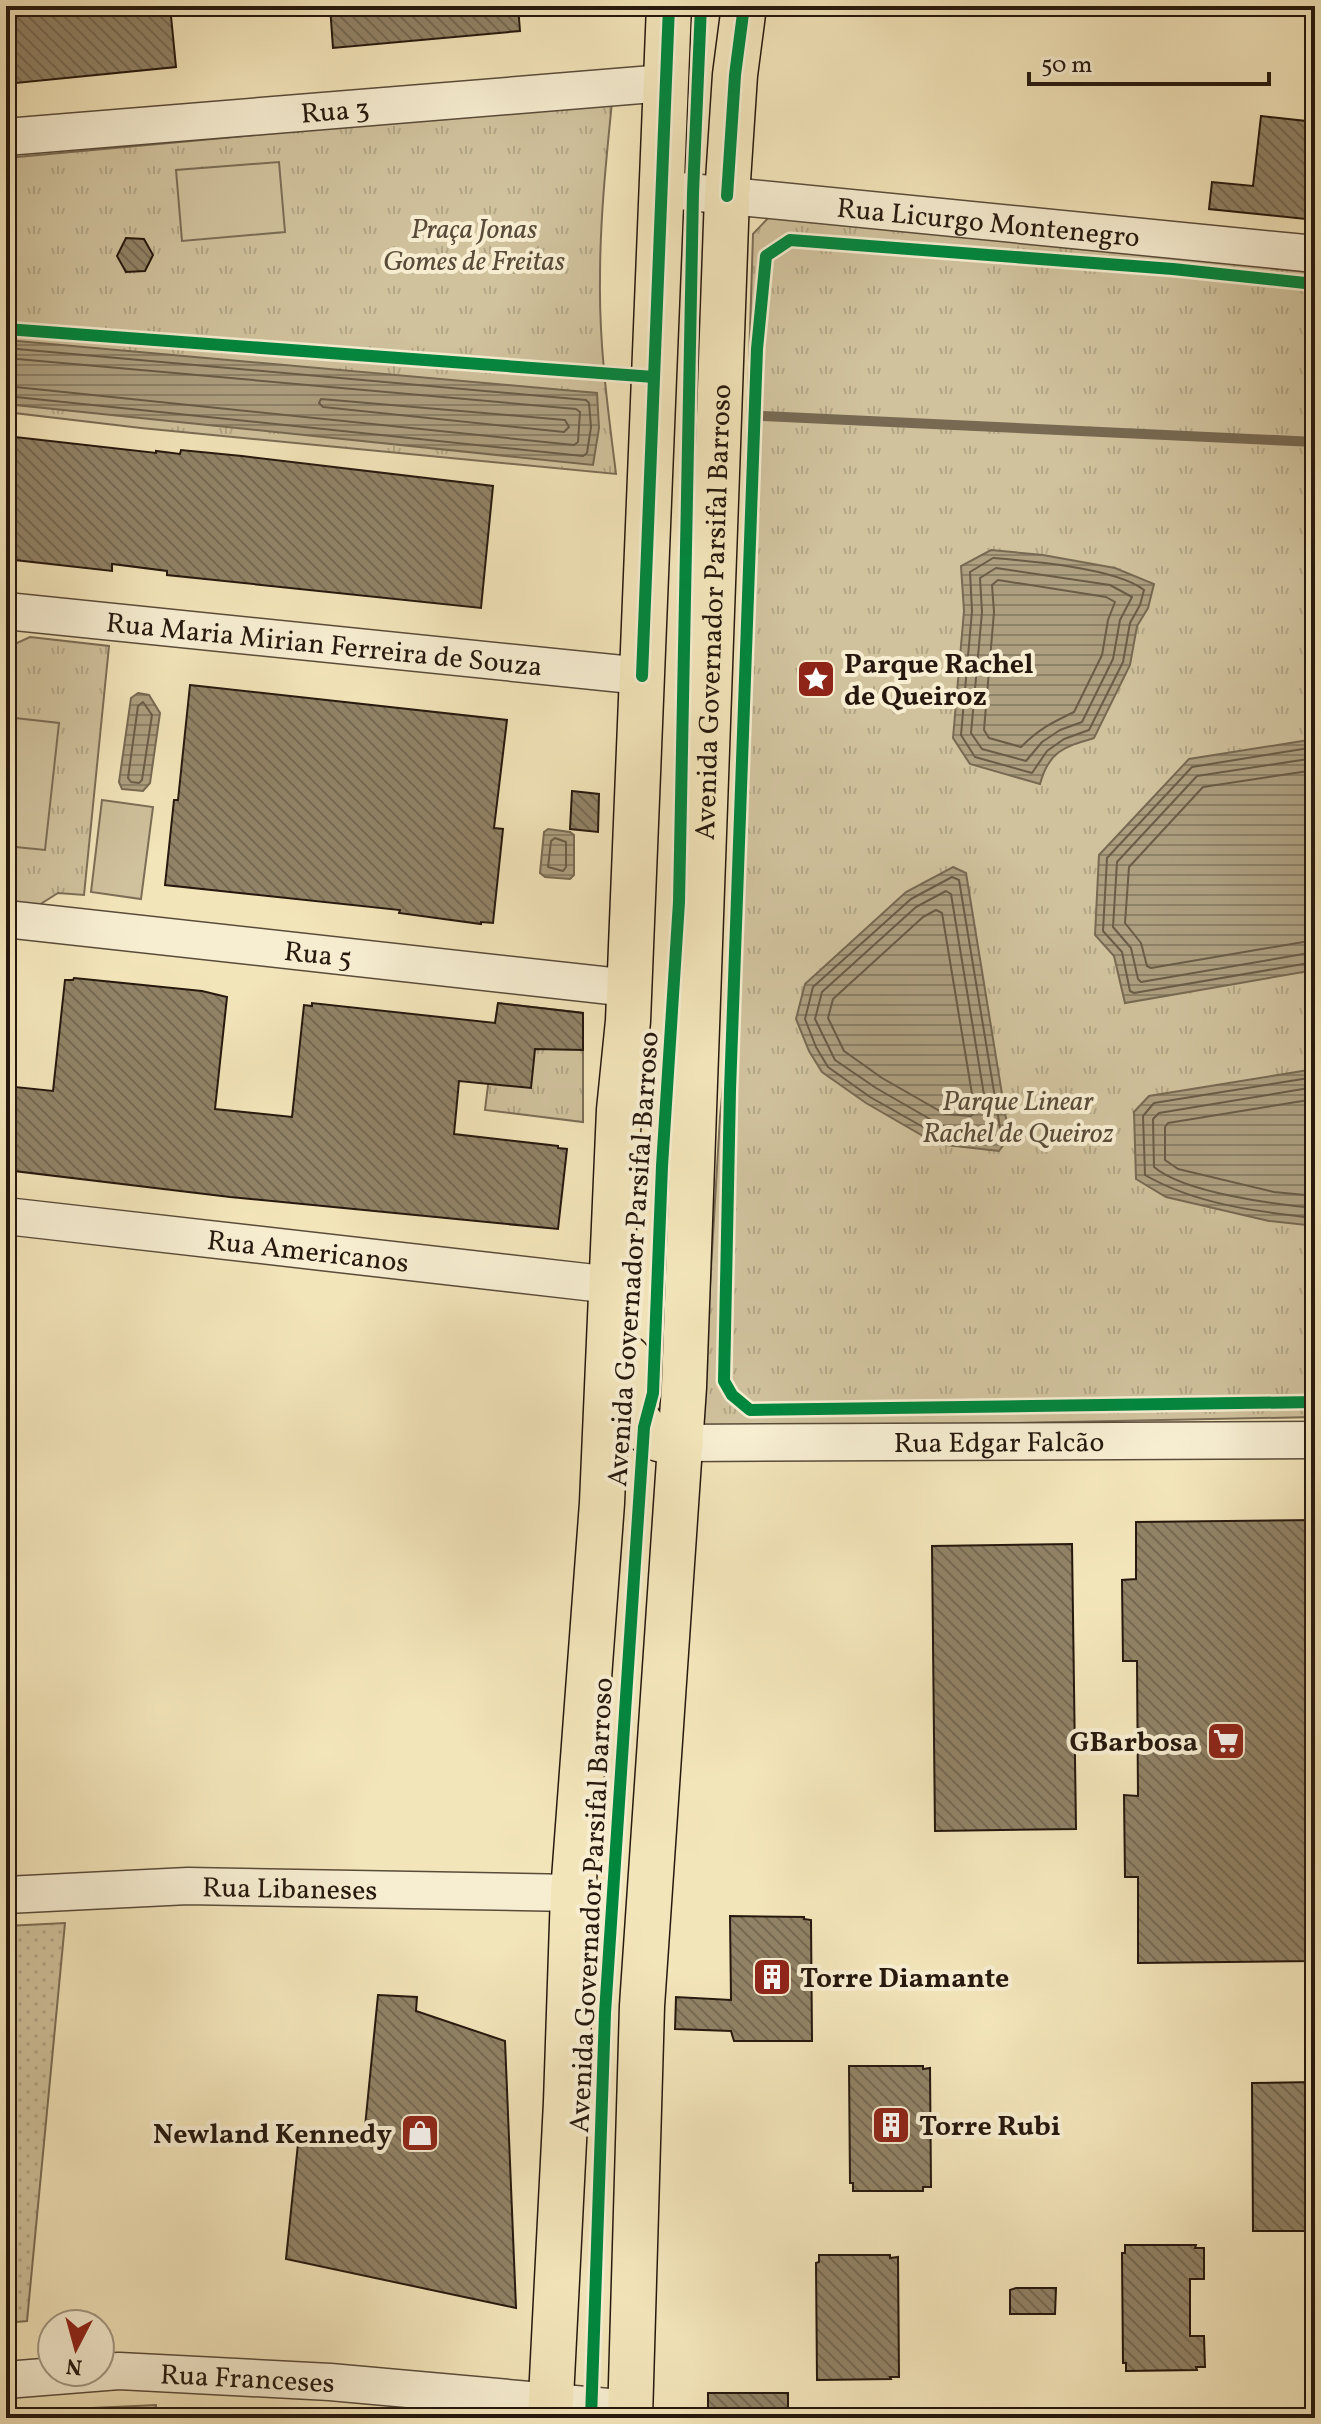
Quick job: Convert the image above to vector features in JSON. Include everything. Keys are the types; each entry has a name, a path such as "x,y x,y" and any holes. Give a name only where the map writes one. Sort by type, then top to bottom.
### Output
{"main road":[{"name":"Avenida Governador Parsifal Barroso","path":"550,2409 573,1893 602,1503 619,1110 628,1004 669,6"},
{"name":"Avenida Governador Parsifal Barroso","path":"630,2413 642,2006 681,1443 727,196 735,75 744,6"},
{"path":"628,1004 641,1108 627,1385 632,1408 644,1427 658,1439 681,1443"}],"street":[{"name":"Rua 3","path":"6,137 665,83"},
{"name":"Rua Licurgo Montenegro","path":"660,189 1315,254"},
{"name":"Rua Maria Mirian Ferreira de Souza","path":"6,611 642,676"},
{"name":"Rua 5","path":"6,919 628,1004"},
{"name":"Rua Americanos","path":"6,1216 612,1285"},
{"name":"Rua Edgar Falcão","path":"681,1443 1315,1440"},
{"name":"Rua Libaneses","path":"6,1895 188,1886 573,1893"},
{"name":"Rua Franceses","path":"6,2380 119,2371 330,2382 550,2409 630,2413"}],"green space":[{"name":"Praça Jonas Gomes de Freitas","path":"612,102 602,213 600,304 616,474 6,412 6,158"},
{"path":"279,162 285,232 182,241 176,170"},
{"name":"Parque Linear Rachel de Queiroz","path":"772,214 1315,272 1315,1417 708,1429 702,1422 720,1117 736,954 731,942 753,234"},
{"path":"30,637 109,646 84,895 58,893 39,905 6,902 6,648"},
{"path":"6,717 59,723 45,850 6,846"},
{"path":"102,800 153,807 141,899 91,892"},
{"path":"498,1003 583,1013 583,1122 485,1110"},
{"path":"65,1923 27,2321 6,2323 6,1926"},
{"path":"156,2405 155,2418 6,2418 6,2412"}],"water":[{"path":"6,340 597,393 599,428 593,465 6,404"},
{"path":"991,550 1043,555 1115,568 1154,584 1148,608 1137,626 1130,665 1094,738 1074,744 1053,757 1040,784 970,764 953,738 964,611 961,566"},
{"path":"138,693 149,695 160,713 150,783 143,791 122,789 119,782 131,698"},
{"path":"1315,739 1315,970 1125,1003 1114,956 1095,935 1099,855 1189,759"},
{"path":"548,829 574,835 574,875 570,879 545,877 540,873 544,832"},
{"path":"953,867 966,873 1009,1137 999,1151 937,1144 866,1103 822,1072 809,1051 796,1019 805,984 906,892"},
{"path":"1315,1069 1315,1226 1269,1221 1166,1197 1136,1179 1134,1112 1149,1096"}],"building":[{"path":"6,6 170,6 176,67 6,84"},
{"path":"330,6 518,6 520,31 333,48"},
{"path":"1261,116 1315,122 1315,220 1209,209 1212,182 1253,186"},
{"path":"126,238 144,239 153,255 145,271 126,272 117,256"},
{"path":"6,436 156,453 180,454 181,450 242,456 493,486 481,608 167,575 167,571 112,564 112,571 6,559"},
{"path":"190,685 507,720 494,828 503,829 493,923 165,885"},
{"path":"572,791 599,794 598,832 570,829"},
{"path":"74,978 202,991 227,997 215,1109 292,1117 304,1005 312,1006 312,1003 495,1023 498,1003 583,1013 583,1050 535,1049 531,1088 459,1081 454,1134 567,1149 558,1229 230,1197 6,1170 6,1086 53,1091 65,980"},
{"name":"GBarbosa","path":"1315,1520 1315,1961 1138,1963 1138,1877 1125,1877 1124,1795 1138,1796 1137,1661 1123,1661 1122,1580 1136,1579 1136,1522"},
{"path":"1072,1544 1076,1829 935,1831 932,1546"},
{"name":"Torre Diamante","path":"730,1916 804,1917 811,1920 812,2041 734,2041 731,2031 675,2029 676,1997 731,2000"},
{"path":"378,1995 417,1997 416,2011 505,2041 516,2308 286,2259 299,2134 364,2137"},
{"name":"Torre Rubi","path":"849,2066 930,2068 931,2187 923,2187 923,2191 853,2191 853,2183 850,2183"},
{"path":"1315,2082 1315,2231 1253,2231 1252,2083"},
{"path":"1125,2245 1196,2245 1195,2248 1204,2248 1204,2279 1190,2279 1190,2336 1204,2336 1205,2367 1196,2367 1197,2370 1126,2371 1126,2363 1123,2363 1122,2253 1125,2253"},
{"path":"819,2255 898,2257 899,2377 817,2380 816,2263 819,2262"},
{"path":"1056,2288 1055,2314 1010,2314 1010,2290"},
{"path":"708,2393 788,2393 788,2418 708,2418"}],"waterway":[{"path":"763,416 1315,442"}],"cycle path":[{"path":"642,676 669,6"},
{"path":"591,2418 605,2013 644,1427 653,1393 662,1166 679,902 693,193 701,6"},
{"path":"727,196 735,75 744,6"},
{"path":"1315,284 1173,269 790,240 766,256 757,349 730,1090 724,1381 732,1395 750,1410 1315,1402"},
{"path":"6,329 654,377"}],"place":[{"name":"Parque Rachel de Queiroz","path":"816,679"},
{"name":"GBarbosa","path":"1226,1741"},
{"name":"Torre Diamante","path":"772,1977"},
{"name":"Torre Rubi","path":"891,2125"},
{"name":"Newland Kennedy","path":"420,2133"}]}
